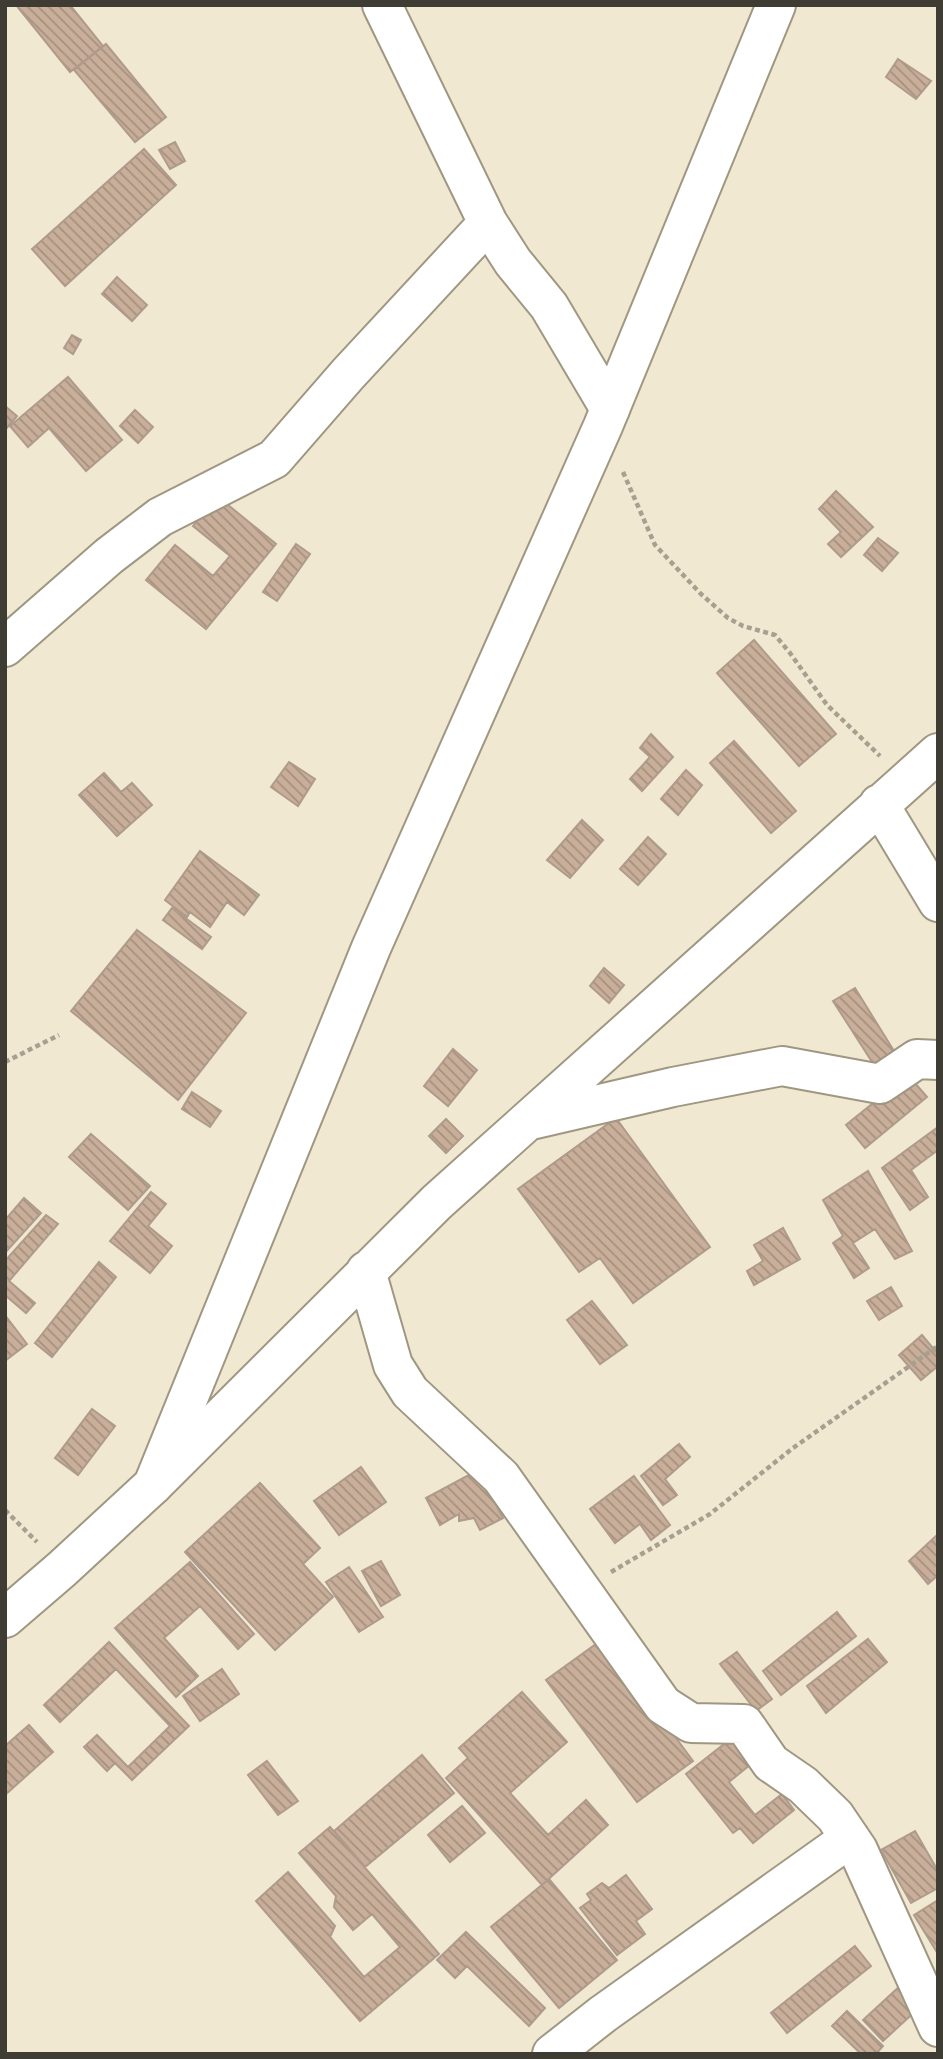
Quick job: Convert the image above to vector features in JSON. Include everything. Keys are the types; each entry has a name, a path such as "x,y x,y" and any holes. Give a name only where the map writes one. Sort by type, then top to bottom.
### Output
{"street":[{"path":"382,5 488,223 513,262 550,306 606,417"},
{"path":"153,1485 371,948 606,417 776,5"},
{"path":"10,632 160,517 274,458 348,373 488,223"},
{"path":"5,1618 153,1485 437,1202 938,753"},
{"path":"892,792 938,902"},
{"path":"529,1120 673,1087 782,1066 880,1084 918,1059 938,1060"},
{"path":"366,1271 393,1365 410,1392 502,1478 663,1705 691,1723 744,1724 771,1763 803,1785 835,1816 858,1850 938,2027"},
{"path":"552,2054 603,2014 850,1838"}],"path":[{"path":"606,417 655,545 701,594 728,618 743,626 775,635 892,792"},
{"path":"5,1062 59,1035"},
{"path":"582,1594 607,1574 710,1514 793,1448 938,1346"},
{"path":"5,1510 62,1569"}],"building":[{"path":"16,5 70,5 103,46 70,72"},
{"path":"106,44 166,117 135,142 74,70"},
{"path":"898,59 931,81 916,99 886,77"},
{"path":"175,142 185,161 170,169 159,150"},
{"path":"144,149 176,185 65,286 32,249"},
{"path":"117,277 147,305 132,321 102,294"},
{"path":"72,335 81,340 73,354 64,348"},
{"path":"68,377 122,440 86,471 49,428 28,447 10,426"},
{"path":"5,406 17,416 5,430"},
{"path":"135,410 153,427 138,443 120,426"},
{"path":"836,491 873,527 841,557 828,544 841,532 819,509"},
{"path":"217,496 276,544 206,629 146,580 175,545 213,576 230,556 193,526"},
{"path":"878,538 898,553 882,571 864,555"},
{"path":"296,544 310,554 277,601 263,592"},
{"path":"754,640 836,734 799,766 717,673"},
{"path":"651,734 673,757 642,791 630,779 650,757 640,748"},
{"path":"734,741 796,811 771,833 710,763"},
{"path":"289,762 315,779 298,806 271,787"},
{"path":"686,770 702,785 678,815 661,799"},
{"path":"104,773 121,792 132,783 152,805 117,836 79,795"},
{"path":"582,820 603,840 570,878 547,860"},
{"path":"648,837 666,854 638,885 620,869"},
{"path":"200,851 259,895 244,915 227,902 210,927 190,912 187,917 165,900"},
{"path":"172,908 211,937 202,949 163,920"},
{"path":"137,930 246,1013 178,1100 71,1011"},
{"path":"604,968 624,985 609,1003 590,986"},
{"path":"855,988 902,1064 881,1076 833,1001"},
{"path":"453,1049 477,1070 448,1106 424,1086"},
{"path":"908,1075 927,1097 865,1148 846,1125"},
{"path":"192,1092 221,1111 210,1127 182,1109"},
{"path":"616,1118 710,1247 633,1303 600,1258 579,1272 518,1189"},
{"path":"446,1119 463,1136 446,1153 429,1136"},
{"path":"938,1127 938,1150 911,1170 928,1197 910,1210 882,1168"},
{"path":"91,1134 150,1186 128,1210 69,1157"},
{"path":"868,1171 912,1251 895,1259 875,1229 853,1243 869,1268 854,1278 833,1243 843,1236 823,1200"},
{"path":"151,1192 166,1204 148,1226 172,1246 150,1273 110,1241"},
{"path":"24,1198 41,1213 5,1253 5,1220"},
{"path":"46,1215 58,1224 9,1281 35,1303 26,1313 5,1295 5,1261"},
{"path":"783,1228 800,1259 754,1285 747,1271 763,1261 754,1245"},
{"path":"99,1262 116,1277 52,1357 35,1343"},
{"path":"891,1287 902,1306 879,1320 867,1301"},
{"path":"592,1301 627,1345 600,1364 567,1320"},
{"path":"5,1315 27,1344 5,1361"},
{"path":"922,1335 938,1354 938,1366 921,1380 899,1355"},
{"path":"92,1409 115,1426 78,1475 55,1458"},
{"path":"679,1444 690,1457 665,1479 677,1495 663,1505 641,1476"},
{"path":"361,1467 386,1502 339,1535 314,1501"},
{"path":"478,1470 503,1518 480,1530 474,1518 459,1521 459,1514 440,1525 426,1498"},
{"path":"634,1476 670,1525 651,1540 640,1524 615,1543 590,1509"},
{"path":"260,1483 320,1548 303,1564 333,1597 275,1650 185,1552"},
{"path":"938,1534 938,1575 928,1584 909,1561"},
{"path":"381,1561 400,1595 381,1606 362,1571"},
{"path":"190,1562 254,1634 238,1649 200,1606 164,1638 198,1676 176,1697 115,1628"},
{"path":"349,1567 383,1617 359,1632 326,1582"},
{"path":"837,1612 856,1636 781,1695 763,1671"},
{"path":"603,1639 693,1761 637,1802 546,1680"},
{"path":"868,1639 887,1662 826,1713 807,1686"},
{"path":"109,1642 189,1726 132,1780 115,1763 107,1771 84,1747 97,1735 128,1767 170,1726 116,1669 60,1722 44,1705"},
{"path":"737,1652 772,1699 756,1711 720,1664"},
{"path":"222,1669 239,1694 200,1721 183,1696"},
{"path":"522,1692 567,1742 510,1793 548,1835 586,1800 608,1825 542,1885 446,1778 468,1758 459,1748"},
{"path":"29,1725 53,1752 5,1795 5,1746"},
{"path":"742,1730 762,1755 729,1782 755,1815 782,1794 794,1810 753,1843 740,1828 733,1833 686,1774"},
{"path":"422,1755 454,1793 365,1867 334,1831"},
{"path":"267,1761 298,1801 278,1815 248,1775"},
{"path":"462,1806 485,1833 450,1862 428,1835"},
{"path":"330,1827 439,1954 360,2021 256,1901 288,1872 335,1926 330,1937 364,1977 400,1947 372,1914 353,1930 334,1907 336,1896 299,1853"},
{"path":"915,1831 938,1871 938,1888 911,1903 881,1850"},
{"path":"626,1875 652,1909 636,1921 645,1934 617,1955 580,1908 591,1900 587,1894 602,1883 609,1888"},
{"path":"549,1879 617,1960 559,2008 491,1927"},
{"path":"938,1900 938,1954 914,1915"},
{"path":"466,1932 545,2008 529,2026 467,1966 455,1978 437,1960"},
{"path":"855,1946 871,1966 787,2033 771,2013"},
{"path":"900,1986 920,2007 883,2041 863,2020"},
{"path":"847,2011 883,2046 876,2054 861,2054 832,2026"}]}
